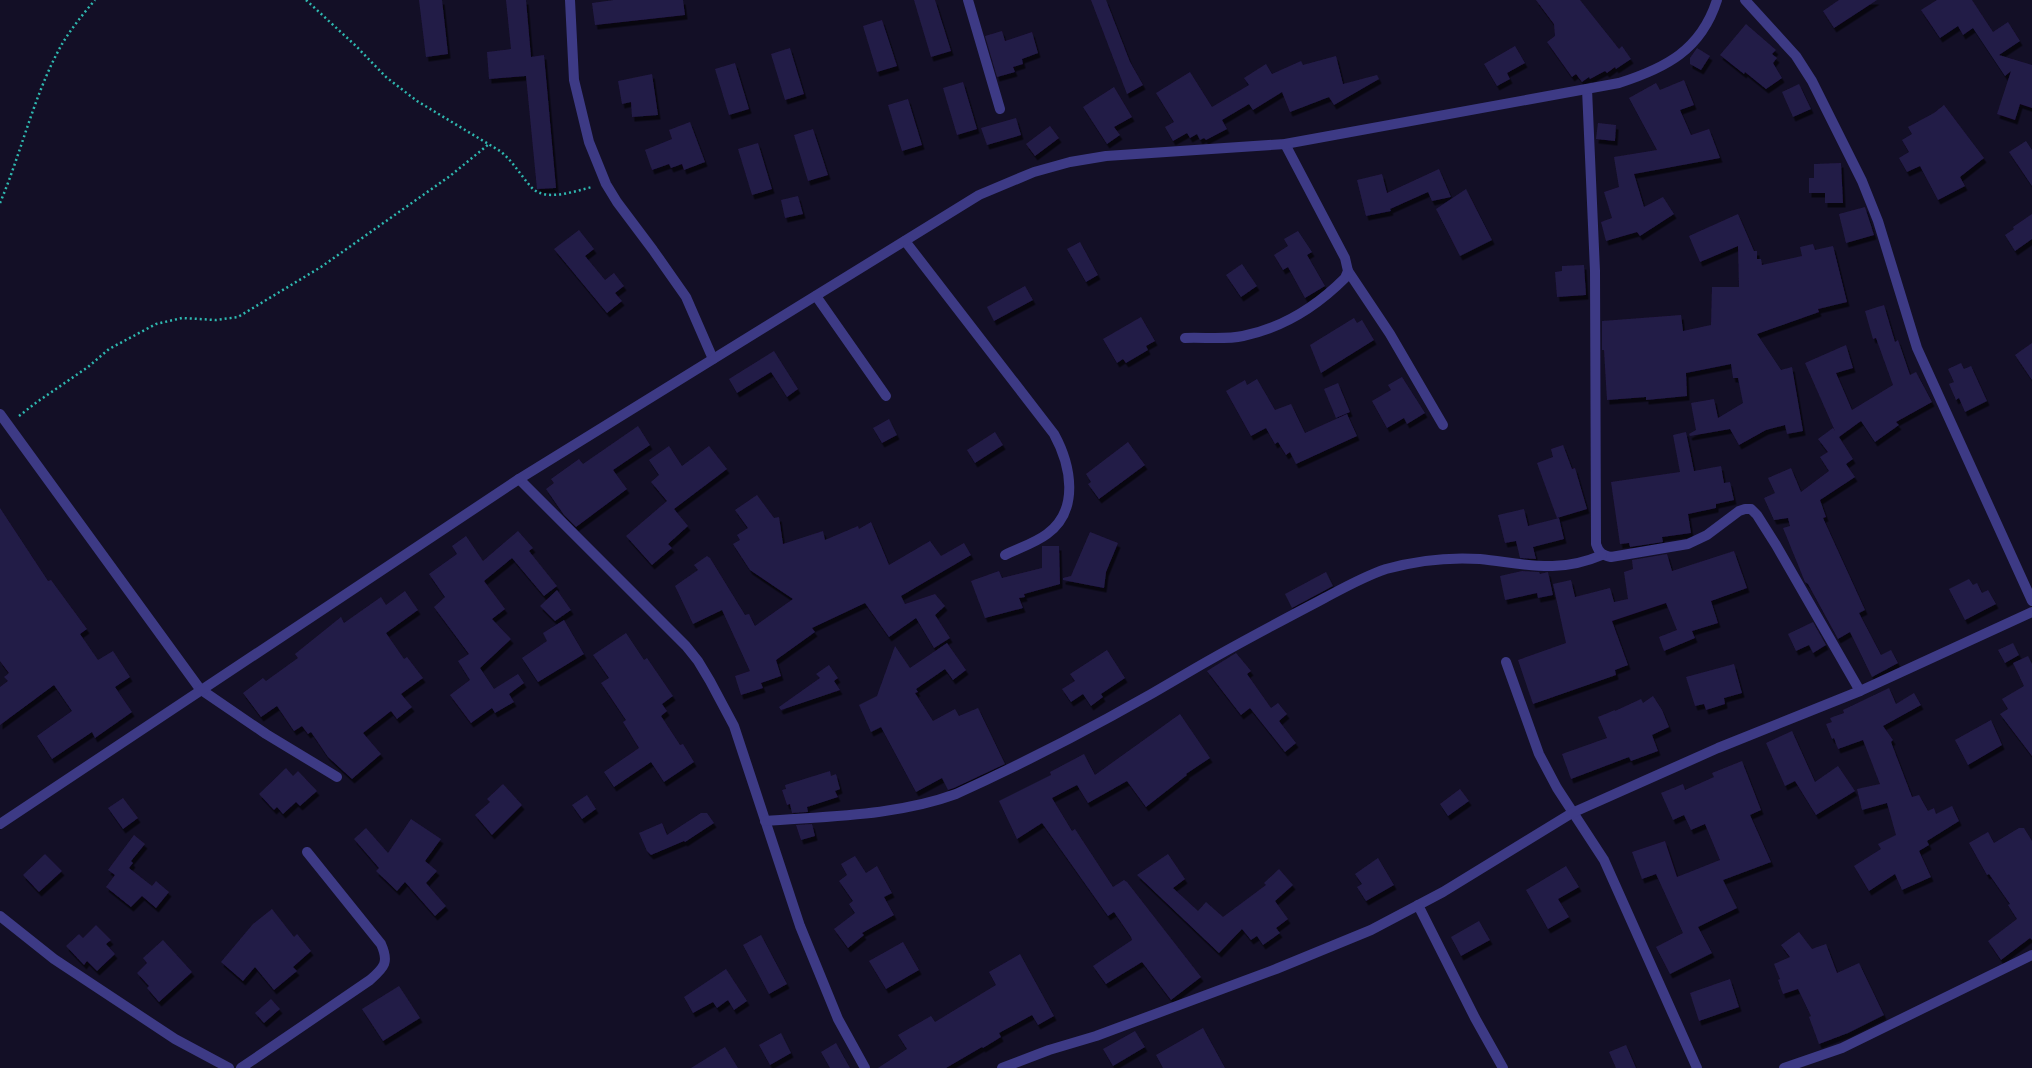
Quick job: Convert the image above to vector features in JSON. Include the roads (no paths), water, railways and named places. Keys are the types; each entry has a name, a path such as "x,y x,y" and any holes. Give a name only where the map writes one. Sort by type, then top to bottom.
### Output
{"street":[{"path":"570,0 574,80 589,142 606,184 617,202 653,250 686,298 713,359"},
{"path":"968,0 1000,109"},
{"path":"1,821 108,753 200,689 519,479 979,195 1034,172 1070,162 1106,156 1285,144 1586,89 1641,76 1666,64 1686,50 1703,32 1717,0"},
{"path":"1745,0 1796,56 1812,81 1862,181 1878,221 1917,348 2032,601"},
{"path":"1586,89 1595,272 1596,544 1598,551 1602,555"},
{"path":"1285,144 1345,258 1348,271 1390,334 1443,425"},
{"path":"905,241 1054,434 1063,451 1069,478 1069,494 1064,516 1047,534 1006,555"},
{"path":"1184,338 1242,336 1276,326 1308,308 1334,289 1345,278 1348,271"},
{"path":"816,296 886,396"},
{"path":"0,414 200,689 266,734 337,777"},
{"path":"519,479 638,596 686,646 698,661 734,726 800,926 838,1019 865,1068"},
{"path":"765,821 906,808 934,802 956,794 1120,711 1241,642 1294,614 1368,576 1385,570 1417,563 1458,559 1555,567 1578,564 1602,555 1611,557 1688,544 1707,535 1739,511 1745,509 1751,509 1757,515 1776,545 1860,691"},
{"path":"1002,1068 1049,1050 1096,1036 1276,969 1371,930 1462,881 1572,813 1718,748 1860,691 2032,612"},
{"path":"1506,662 1539,754 1556,788 1604,860 1697,1068"},
{"path":"241,1068 370,980 382,970 386,961 385,953 381,944 307,852"},
{"path":"1418,905 1475,1018 1503,1068"},
{"path":"0,916 54,959 175,1039 229,1068"},
{"path":"1784,1068 1842,1048 2032,955"}]}
